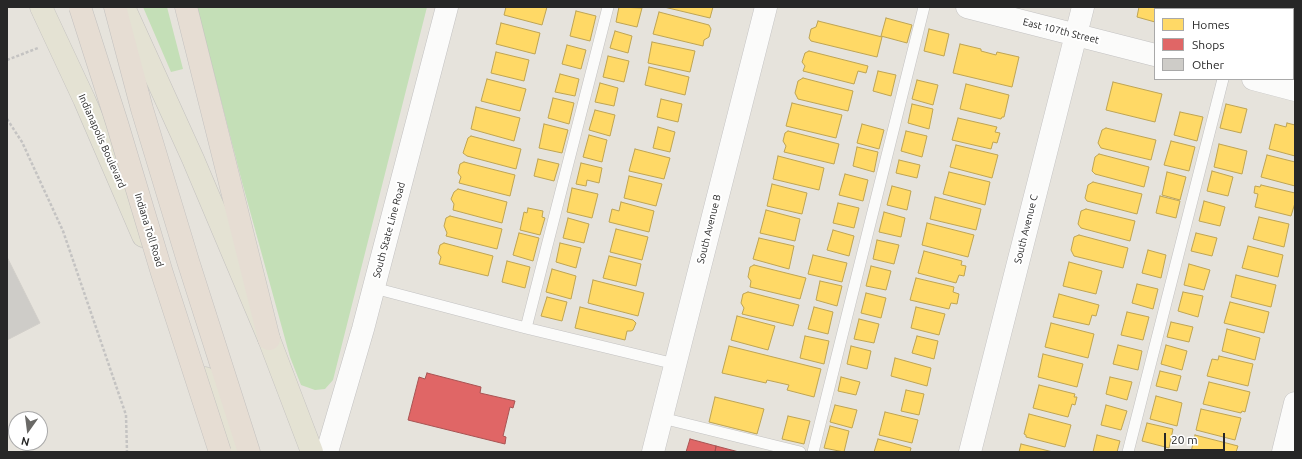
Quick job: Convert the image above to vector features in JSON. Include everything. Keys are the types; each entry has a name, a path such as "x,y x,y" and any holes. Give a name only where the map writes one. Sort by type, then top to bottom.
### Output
{"highway":[{"name":"Indiana Toll Road","path":"80,7 162,273 220,452"},
{"path":"115,7 142,109 188,261 249,452"},
{"path":"186,7 269,339"}],"main road":[{"name":"Indianapolis Boulevard","path":"41,7 84,99 237,452"},
{"path":"124,7 193,159 269,339 312,452"}],"street":[{"name":"South State Line Road","path":"328,452 374,288 447,7"},
{"name":"South Avenue B","path":"653,452 766,7"},
{"name":"East 107th Street","path":"967,7 1154,55"},
{"name":"South Avenue C","path":"970,452 1083,7"},
{"path":"1257,80 1295,90"},
{"path":"1283,452 1295,403"}],"lane":[{"path":"526,328 608,7"},
{"path":"813,452 924,7"},
{"path":"1128,452 1223,80"},
{"path":"374,288 526,328 675,364"},
{"path":"662,418 800,452"}],"path":[{"path":"7,60 57,41"},
{"path":"7,120 22,142 63,231 126,415 127,452"}],"green space":[{"path":"143,7 167,7 183,69 171,72"},
{"path":"197,7 427,7 333,380 325,389 315,390 301,385 290,357 242,182"}],"building: Homes":[{"path":"506,7 547,7 542,25 504,15"},
{"path":"619,7 642,8 637,27 616,22"},
{"path":"664,7 713,7 710,18"},
{"path":"1139,7 1177,7 1154,8 1154,22 1137,17"},
{"path":"1210,7 1231,7 1230,8"},
{"path":"1275,7 1277,8 1255,8"},
{"path":"576,11 596,16 590,41 570,36"},
{"path":"659,12 709,25 711,29 709,37 704,40 703,46 653,34"},
{"path":"886,18 912,25 907,43 881,36"},
{"path":"818,21 882,37 877,57 811,41 809,38 811,29 816,27"},
{"path":"501,23 540,33 535,54 496,44"},
{"path":"929,29 949,34 944,56 924,51"},
{"path":"615,31 632,36 628,53 610,48"},
{"path":"1295,37 1295,59 1294,58"},
{"path":"652,42 695,51 690,72 648,63"},
{"path":"960,44 981,49 981,51 996,55 997,52 1019,57 1012,87 953,73"},
{"path":"567,45 586,50 581,69 562,64"},
{"path":"809,51 868,66 866,73 858,71 854,84 803,71 805,66 802,62 805,53"},
{"path":"496,52 529,60 524,81 491,73"},
{"path":"608,56 629,61 624,82 603,77"},
{"path":"649,67 689,77 685,95 645,85"},
{"path":"878,71 896,75 891,96 873,91"},
{"path":"560,74 579,79 575,96 555,92"},
{"path":"803,78 853,91 848,111 798,99 795,93 798,81"},
{"path":"487,79 526,89 520,111 481,101"},
{"path":"917,80 938,85 933,105 912,99"},
{"path":"1113,82 1162,94 1155,122 1106,110"},
{"path":"600,83 618,88 614,106 595,102"},
{"path":"966,84 1009,95 1004,117 1001,119 960,109"},
{"path":"553,98 574,103 569,124 548,118"},
{"path":"661,99 682,104 678,122 657,117"},
{"path":"792,103 842,115 836,138 786,126"},
{"path":"912,104 933,109 929,129 908,123"},
{"path":"1226,104 1247,109 1241,133 1220,128"},
{"path":"476,107 520,118 514,141 471,129"},
{"path":"595,110 615,115 610,136 589,130"},
{"path":"1180,112 1203,117 1197,141 1174,135"},
{"path":"958,118 997,127 995,132 1000,133 997,143 993,142 991,149 952,140"},
{"path":"1287,123 1295,125 1295,156 1269,149 1275,124 1286,127"},
{"path":"544,124 568,130 562,153 539,148"},
{"path":"862,124 884,130 879,149 857,143"},
{"path":"658,127 675,132 670,152 653,148"},
{"path":"1106,128 1156,140 1151,160 1101,148 1098,143 1102,130"},
{"path":"788,131 839,144 834,164 784,152 786,146 783,141 785,133"},
{"path":"906,131 927,136 922,157 901,151"},
{"path":"589,135 607,140 602,162 583,157"},
{"path":"471,136 521,149 516,169 467,156 463,153 468,138"},
{"path":"1171,141 1195,147 1189,171 1164,165"},
{"path":"1219,144 1247,151 1242,174 1214,167"},
{"path":"956,145 998,155 992,178 950,167"},
{"path":"857,147 878,152 874,172 853,166"},
{"path":"635,149 670,158 664,179 629,171"},
{"path":"1099,154 1149,167 1144,187 1095,174 1092,171 1095,157"},
{"path":"1267,155 1295,162 1295,186 1261,177"},
{"path":"778,156 824,168 819,190 773,179"},
{"path":"538,159 559,164 554,181 534,176"},
{"path":"899,160 920,165 917,178 896,173"},
{"path":"464,162 515,175 510,196 459,183 461,177 458,173 460,164"},
{"path":"581,163 602,168 599,183 587,180 586,186 576,184"},
{"path":"1212,171 1233,177 1228,196 1207,191"},
{"path":"949,172 990,182 985,205 943,194"},
{"path":"1167,172 1186,177 1180,200 1162,195"},
{"path":"845,174 868,180 863,201 839,195"},
{"path":"629,176 662,184 656,206 624,198"},
{"path":"1093,182 1142,194 1137,214 1087,201 1085,198 1088,185"},
{"path":"772,184 807,193 802,214 767,206"},
{"path":"1261,185 1295,193 1295,203 1291,216 1255,207 1258,194 1254,193 1255,186 1260,187"},
{"path":"892,186 911,191 907,210 887,205"},
{"path":"572,188 598,194 592,218 567,212"},
{"path":"458,189 507,202 502,223 453,210 454,204 451,199 454,192"},
{"path":"1160,196 1180,201 1176,218 1156,213"},
{"path":"935,197 981,209 976,230 930,219"},
{"path":"1204,201 1225,207 1220,226 1199,221"},
{"path":"621,202 654,211 649,232 609,222 612,209 619,211"},
{"path":"838,203 859,208 854,228 833,223"},
{"path":"528,208 543,211 542,217 545,218 540,235 520,230 524,212 527,213"},
{"path":"1086,209 1135,221 1130,241 1081,228 1078,224 1081,211"},
{"path":"766,210 800,219 795,241 760,233"},
{"path":"884,212 905,218 901,237 879,232"},
{"path":"450,216 502,229 497,249 446,236 447,233 444,226 446,218"},
{"path":"1259,217 1289,224 1284,247 1253,239"},
{"path":"568,218 589,224 584,243 563,238"},
{"path":"927,223 974,235 968,257 922,245"},
{"path":"616,229 648,237 642,260 610,252"},
{"path":"833,230 854,236 849,256 827,250"},
{"path":"519,233 539,238 533,261 513,255"},
{"path":"1196,233 1217,238 1212,256 1191,251"},
{"path":"1079,235 1128,248 1123,268 1074,256 1071,250 1074,237"},
{"path":"759,238 794,246 789,269 753,259"},
{"path":"877,240 899,245 894,264 873,259"},
{"path":"444,243 493,256 488,276 439,264 441,257 438,253 440,245"},
{"path":"560,243 581,248 576,268 556,262"},
{"path":"1248,246 1283,255 1278,277 1242,268"},
{"path":"1148,250 1166,255 1161,278 1142,273"},
{"path":"924,251 962,261 961,265 966,266 964,276 959,275 956,283 918,273"},
{"path":"813,255 847,263 842,282 808,274"},
{"path":"609,256 641,264 636,286 603,278"},
{"path":"507,261 530,267 525,288 502,282"},
{"path":"1069,262 1102,271 1096,294 1063,286"},
{"path":"1189,264 1210,270 1204,290 1184,285"},
{"path":"754,265 806,278 800,299 750,287 751,281 748,277 750,267"},
{"path":"871,266 891,271 886,290 866,286"},
{"path":"552,269 576,276 571,299 546,292"},
{"path":"1236,275 1276,285 1271,307 1231,297"},
{"path":"916,278 954,287 953,292 959,294 957,304 951,303 949,309 910,300"},
{"path":"593,280 644,293 638,316 588,303"},
{"path":"820,281 842,286 837,306 816,300"},
{"path":"1137,284 1158,289 1153,309 1132,303"},
{"path":"748,292 799,305 793,326 742,314 744,308 741,303 743,294"},
{"path":"1183,292 1203,296 1198,317 1178,311"},
{"path":"866,293 886,298 881,318 861,313"},
{"path":"1059,294 1099,305 1096,316 1092,315 1089,325 1053,317"},
{"path":"547,297 567,302 562,321 541,316"},
{"path":"1230,302 1269,312 1264,333 1224,323"},
{"path":"580,307 633,320 636,323 633,330 627,331 625,340 575,328"},
{"path":"814,307 833,312 828,334 808,329"},
{"path":"916,307 945,314 939,335 911,328"},
{"path":"1127,312 1149,317 1143,340 1121,335"},
{"path":"737,316 775,326 768,350 731,340"},
{"path":"859,319 879,324 874,343 854,339"},
{"path":"1171,322 1193,327 1189,342 1167,337"},
{"path":"1051,323 1094,334 1088,358 1045,347"},
{"path":"1227,329 1260,338 1255,360 1222,351"},
{"path":"805,336 829,341 824,364 800,358"},
{"path":"917,336 938,341 934,359 912,353"},
{"path":"1118,345 1142,351 1138,370 1113,364"},
{"path":"1166,345 1187,351 1182,370 1161,364"},
{"path":"729,346 821,369 814,397 787,390 789,385 767,380 766,383 722,373"},
{"path":"851,346 871,351 867,369 847,364"},
{"path":"1043,354 1083,364 1077,387 1038,377"},
{"path":"1219,356 1253,364 1248,386 1207,376 1212,359 1218,360"},
{"path":"895,358 931,368 927,386 891,376"},
{"path":"1160,371 1181,376 1177,391 1156,386"},
{"path":"841,377 860,382 856,395 838,391"},
{"path":"1110,377 1132,382 1127,400 1106,394"},
{"path":"1209,382 1250,392 1245,412 1242,411 1241,413 1203,404"},
{"path":"1039,385 1075,394 1074,397 1077,397 1075,405 1072,404 1068,417 1033,408"},
{"path":"906,390 924,394 919,415 901,411"},
{"path":"1156,396 1182,403 1177,426 1150,419"},
{"path":"715,397 764,409 757,434 709,422"},
{"path":"835,405 857,410 852,428 830,422"},
{"path":"1106,405 1127,411 1121,430 1101,425"},
{"path":"1201,409 1241,418 1235,440 1196,430"},
{"path":"885,412 918,420 912,443 879,435"},
{"path":"1029,414 1071,425 1065,447 1026,437 1024,434"},
{"path":"788,416 810,421 804,444 782,439"},
{"path":"1147,423 1173,429 1169,448 1142,441"},
{"path":"830,426 849,431 844,452 824,448"},
{"path":"1097,435 1120,441 1117,452 1093,452"},
{"path":"1195,435 1238,446 1236,452 1191,452"},
{"path":"878,439 911,448 910,452 874,452"},
{"path":"1021,444 1053,452 1019,452"}],"building: Shops":[{"path":"427,373 481,387 480,393 515,401 513,408 510,407 503,436 506,437 505,444 408,420 419,377 425,379"},
{"path":"690,439 716,446 715,452 686,452"},
{"path":"716,446 739,452 715,452"}],"building: Other":[{"path":"7,257 40,323 7,340"}]}
